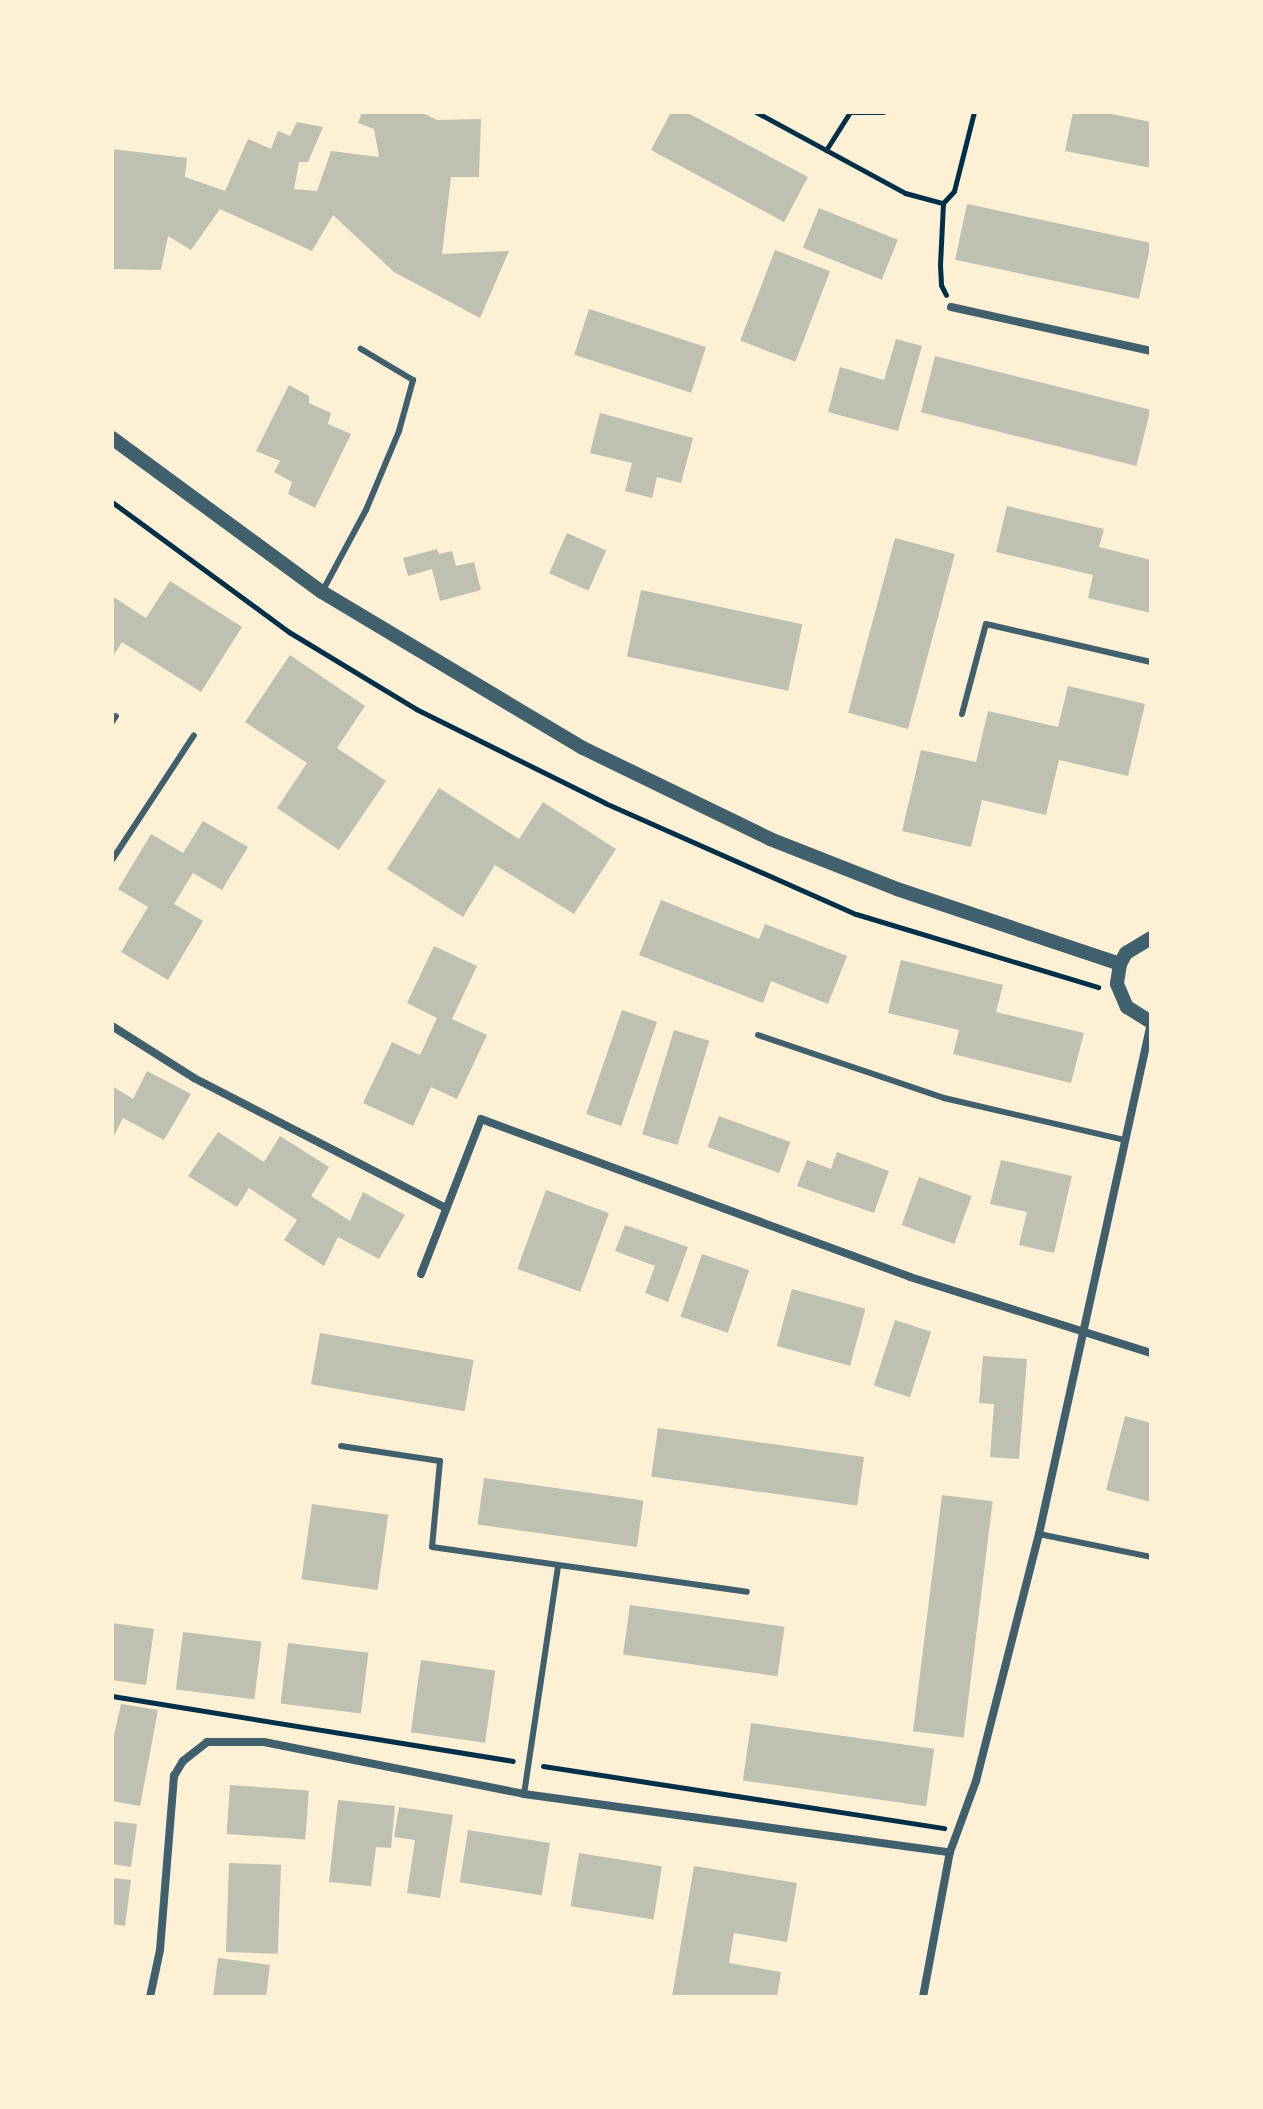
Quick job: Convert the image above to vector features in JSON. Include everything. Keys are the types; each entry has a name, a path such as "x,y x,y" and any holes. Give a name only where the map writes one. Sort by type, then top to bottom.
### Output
{"street":[{"path":"951,307 1151,351"},
{"path":"112,438 322,592 583,748 770,839 897,889 1120,964"},
{"path":"923,1997 950,1852 976,1781 1039,1534 1151,1022 1127,1007 1120,994 1120,964 1135,944 1151,938"},
{"path":"112,1026 207,1085 446,1208"},
{"path":"421,1274 481,1119 910,1277 1151,1353"},
{"path":"150,1997 160,1950 174,1776 195,1749 221,1741 264,1742 524,1794 950,1852"}],"lane":[{"path":"322,592 366,510 399,431 413,380 361,349"},
{"path":"962,714 986,624 1151,662"},
{"path":"112,860 194,735"},
{"path":"758,1035 944,1098 1125,1140"},
{"path":"341,1446 440,1461 432,1547 747,1592"},
{"path":"1039,1534 1151,1557"},
{"path":"524,1794 558,1566"}],"path":[{"path":"756,112 905,193 943,203"},
{"path":"826,150 850,112 883,112"},
{"path":"951,307 941,285 943,203 954,191 974,112"}],"building":[{"path":"362,112 421,112 437,120 481,119 479,177 451,177 442,254 509,251 480,318 394,272 333,215 312,251 220,209 191,250 168,236 161,270 112,269 112,149 187,158 185,177 225,191 248,139 271,149 278,131 290,136 297,122 323,127 308,162 299,162 294,189 317,191 331,151 379,157 374,129 358,123"},
{"path":"671,112 686,112 808,177 784,222 651,150"},
{"path":"1073,112 1102,112 1151,122 1151,168 1065,151"},
{"path":"967,204 1151,243 1139,299 955,260"},
{"path":"819,208 898,240 882,280 803,248"},
{"path":"775,250 830,271 795,362 740,341"},
{"path":"589,309 706,347 691,393 574,355"},
{"path":"896,339 922,346 898,431 828,412 840,367 884,380"},
{"path":"935,356 1150,410 1136,466 921,412"},
{"path":"289,385 309,396 309,403 331,413 328,424 351,434 315,508 288,494 292,482 274,472 280,461 256,451"},
{"path":"600,413 693,438 681,483 657,477 652,498 625,491 632,463 590,453"},
{"path":"1007,506 1104,529 1099,547 1151,560 1151,613 1088,598 1093,575 996,552"},
{"path":"567,533 606,550 588,591 549,573"},
{"path":"895,538 955,554 908,729 848,713"},
{"path":"437,549 439,554 452,551 456,566 474,562 481,590 440,601 432,569 408,576 403,558"},
{"path":"170,581 242,627 201,692 122,642 112,658 112,596 146,618"},
{"path":"641,590 802,624 788,691 627,657"},
{"path":"290,655 365,706 337,748 386,781 339,850 277,808 307,763 245,722"},
{"path":"1068,686 1145,704 1128,776 1059,760 1046,815 982,800 971,847 902,831 921,750 976,762 988,711 1058,727"},
{"path":"439,788 519,839 543,802 616,849 574,914 495,865 463,917 387,869"},
{"path":"203,821 248,847 222,890 193,873 174,904 203,921 168,980 121,952 148,907 118,889 151,834 183,853"},
{"path":"661,900 759,939 765,924 847,956 828,1004 771,981 763,1003 639,955"},
{"path":"434,946 477,966 452,1019 487,1035 457,1099 431,1087 413,1126 363,1103 392,1042 420,1055 437,1018 407,1003"},
{"path":"901,960 1003,985 996,1012 1084,1033 1071,1083 953,1054 959,1030 888,1013"},
{"path":"622,1010 657,1022 621,1126 586,1114"},
{"path":"674,1030 709,1041 678,1145 642,1134"},
{"path":"147,1071 191,1094 164,1140 123,1118 112,1140 112,1086 133,1099"},
{"path":"719,1116 790,1142 779,1173 708,1147"},
{"path":"218,1132 264,1162 280,1136 329,1167 311,1196 350,1221 363,1192 405,1215 379,1259 338,1237 324,1266 284,1240 297,1220 249,1188 237,1207 188,1176"},
{"path":"837,1152 889,1171 874,1213 797,1186 807,1160 831,1169"},
{"path":"1001,1160 1072,1176 1054,1253 1019,1245 1027,1212 990,1204"},
{"path":"919,1177 972,1196 954,1244 902,1225"},
{"path":"546,1190 609,1213 580,1292 517,1269"},
{"path":"625,1225 688,1247 668,1302 645,1293 655,1266 615,1251"},
{"path":"702,1254 749,1270 728,1333 681,1316"},
{"path":"792,1289 865,1309 850,1366 777,1346"},
{"path":"895,1320 931,1332 910,1397 874,1386"},
{"path":"320,1333 474,1360 465,1411 311,1384"},
{"path":"983,1356 1027,1359 1019,1459 990,1457 994,1404 979,1403"},
{"path":"1125,1416 1151,1423 1151,1502 1106,1490"},
{"path":"658,1428 864,1457 857,1505 651,1477"},
{"path":"484,1478 643,1500 637,1547 477,1525"},
{"path":"942,1495 993,1501 964,1737 913,1731"},
{"path":"312,1504 388,1515 378,1590 301,1579"},
{"path":"630,1605 784,1627 778,1676 623,1655"},
{"path":"112,1623 154,1629 146,1685 112,1680"},
{"path":"183,1632 261,1642 254,1699 176,1690"},
{"path":"288,1643 368,1653 361,1713 281,1704"},
{"path":"421,1660 495,1670 485,1743 411,1732"},
{"path":"121,1704 158,1710 140,1806 112,1801 112,1744"},
{"path":"751,1723 934,1749 926,1806 743,1780"},
{"path":"230,1785 309,1791 305,1839 227,1834"},
{"path":"338,1800 395,1806 391,1848 376,1847 371,1886 329,1882"},
{"path":"399,1807 453,1815 440,1898 407,1893 415,1840 394,1837"},
{"path":"112,1821 137,1824 131,1867 112,1864"},
{"path":"468,1830 550,1843 542,1895 460,1882"},
{"path":"579,1853 662,1866 654,1919 571,1906"},
{"path":"229,1863 281,1865 278,1954 226,1952"},
{"path":"694,1866 797,1883 787,1942 734,1933 729,1963 781,1972 777,1997 672,1997"},
{"path":"112,1878 131,1880 125,1926 112,1924"},
{"path":"218,1958 270,1965 266,1997 213,1997"}]}
